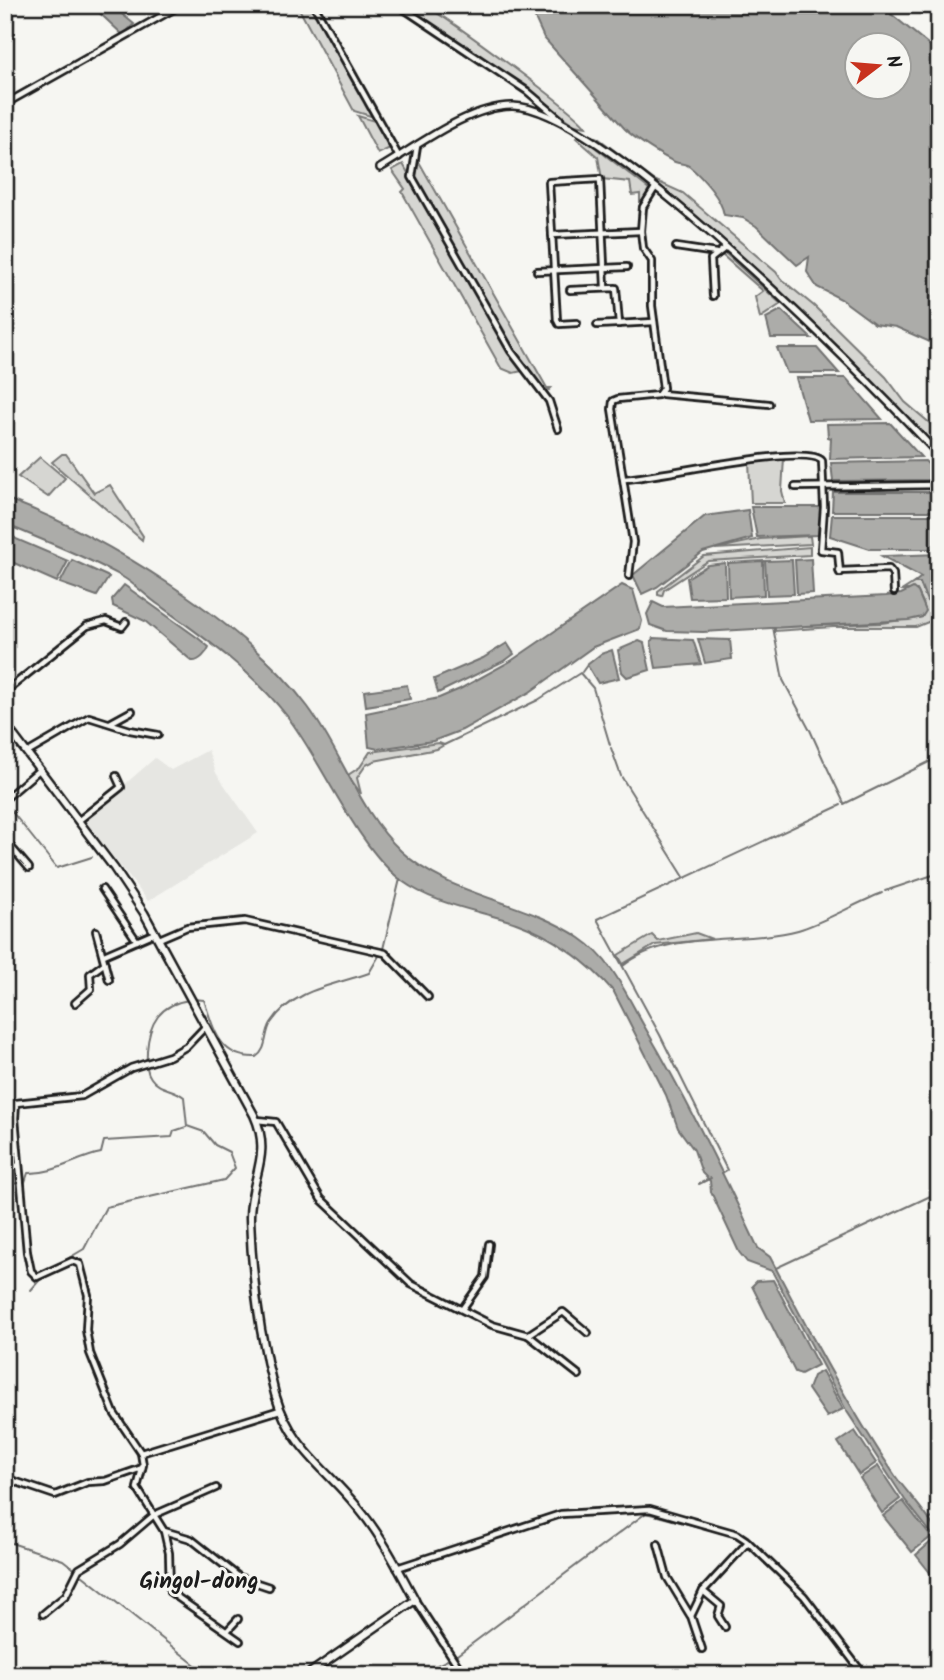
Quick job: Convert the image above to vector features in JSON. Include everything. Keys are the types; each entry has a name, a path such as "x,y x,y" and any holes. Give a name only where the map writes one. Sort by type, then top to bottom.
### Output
{"main road":[{"path":"5,724 114,868 158,936 257,1121 263,1144 263,1160 251,1204 253,1251 262,1334 280,1410 310,1459 359,1509 415,1600 307,1675"}],"street":[{"path":"5,104 181,5"},
{"path":"314,5 400,156"},
{"path":"398,5 527,91 560,119 655,188 862,374 939,455"},
{"path":"380,167 487,109 526,107 560,119"},
{"path":"417,146 412,177 511,351 549,401 558,429"},
{"path":"577,323 559,324 557,320 549,182 600,179 605,288"},
{"path":"655,188 643,207 641,231 643,248 652,261 654,322 663,377 662,394"},
{"path":"552,235 641,231"},
{"path":"676,247 716,253"},
{"path":"713,296 710,265 716,253 724,248"},
{"path":"537,271 627,267"},
{"path":"570,290 616,288 619,324"},
{"path":"597,325 654,322"},
{"path":"629,576 633,542 612,409 613,401 662,394 769,404"},
{"path":"624,479 807,453 818,456 822,461 824,507 821,550 838,552 839,572 889,569 893,574 894,592"},
{"path":"795,487 939,485"},
{"path":"5,692 87,626 106,621 122,627 126,622"},
{"path":"110,723 132,711"},
{"path":"27,753 85,718 95,716 110,723 158,735"},
{"path":"5,799 39,770"},
{"path":"78,821 121,787 116,776"},
{"path":"5,840 29,868"},
{"path":"102,888 137,941"},
{"path":"104,955 137,941 187,927 246,921 385,953 428,997"},
{"path":"96,931 109,980"},
{"path":"75,1003 91,989 90,974 105,963"},
{"path":"205,1027 187,1046 170,1056 131,1068 82,1096 16,1103 19,1166 31,1271 37,1277 72,1262 80,1264 88,1295 86,1329 90,1353 114,1413 141,1453 142,1468 137,1488 164,1531 169,1553 170,1592 240,1641"},
{"path":"257,1121 276,1122 321,1199 411,1284 428,1295 463,1308 492,1325 528,1335 579,1375"},
{"path":"5,1165 19,1166"},
{"path":"463,1308 485,1277 489,1244"},
{"path":"528,1335 563,1312 588,1334"},
{"path":"141,1453 280,1410"},
{"path":"5,1478 55,1495 88,1482 105,1481 142,1468"},
{"path":"43,1614 66,1595 79,1569 120,1544 154,1515 216,1488"},
{"path":"396,1568 561,1514 650,1509 737,1534 748,1542 804,1596 864,1675"},
{"path":"164,1531 191,1539 239,1577 269,1587"},
{"path":"691,1616 703,1591 748,1542"},
{"path":"658,1544 667,1577 691,1616 702,1649"},
{"path":"703,1591 721,1606 718,1616 725,1627"},
{"path":"415,1600 464,1675"},
{"path":"227,1631 238,1619"}],"shaded area":[{"path":"91,5 111,5 134,24 123,35"},
{"path":"297,5 312,5 374,117 354,111"},
{"path":"402,5 424,6 436,12 536,84 586,127 574,125 519,84"},
{"path":"529,5 880,5 939,53 939,346 896,327 875,324 841,299 817,287 807,272 809,257 797,265 756,226 743,218 724,215 716,195 695,171 642,143 625,129 544,38"},
{"path":"358,116 378,122 392,147 378,154"},
{"path":"580,130 598,138 654,180 683,193 776,272 886,377 905,402 939,431 939,451 785,298"},
{"path":"579,135 649,189 640,207 640,194 632,195 630,182 602,179 598,157 576,138"},
{"path":"418,160 547,388 551,388 549,390 543,388 513,348 415,176"},
{"path":"403,164 522,371 513,373 501,368 402,192 405,189 392,170"},
{"path":"724,252 781,304 760,318 755,297 763,291 721,254"},
{"path":"781,310 811,338 771,338 766,318"},
{"path":"777,348 817,348 839,373 787,373"},
{"path":"796,378 846,378 882,419 808,420"},
{"path":"890,423 921,457 830,459 831,438 828,437 827,424"},
{"path":"66,454 94,493 110,485 143,536 142,540 52,462"},
{"path":"40,457 65,478 48,497 18,477"},
{"path":"784,458 782,491 785,503 751,503 749,462"},
{"path":"925,461 939,475 939,480 833,481 831,463"},
{"path":"833,492 939,492 939,511 832,511"},
{"path":"5,498 44,514 128,558 170,584 248,643 281,675 308,707 374,818 401,851 420,866 464,889 558,925 580,938 602,957 619,980 677,1084 758,1248 770,1257 845,1396 896,1477 934,1527 939,1543 905,1500 846,1410 772,1271 747,1262 739,1252 711,1192 710,1181 702,1173 694,1150 678,1128 666,1095 614,992 581,960 530,928 428,896 402,881 370,847 300,735 259,684 126,579 79,555 5,524"},
{"path":"751,507 821,507 818,535 757,537"},
{"path":"748,510 752,538 703,552 657,587 642,594 633,575 705,516"},
{"path":"832,515 939,515 939,549 870,549 830,536"},
{"path":"7,530 16,539 68,561 57,582 5,559"},
{"path":"810,536 811,544 715,549 760,539"},
{"path":"810,547 810,555 708,561 664,590 662,596 658,595 658,591 704,556"},
{"path":"939,554 939,603 927,601 920,583 914,583 921,577 882,556"},
{"path":"811,559 813,593 797,594 795,560"},
{"path":"72,560 109,577 97,596 60,583"},
{"path":"792,560 794,594 767,595 765,561"},
{"path":"763,561 764,595 729,597 728,563"},
{"path":"725,563 726,597 690,598 687,578 708,565"},
{"path":"914,583 920,583 929,603 939,603 931,612 939,627 933,620 916,627 833,627 775,631 775,627 881,623 922,617 924,605 917,590 903,590"},
{"path":"124,585 209,647 205,654 192,661 145,621 113,606 112,599"},
{"path":"622,585 633,590 642,621 640,629 593,647 530,692 462,730 433,741 378,749 369,747 366,713 439,698 460,689 511,661"},
{"path":"913,588 918,592 926,611 922,617 909,620 703,632 667,631 650,625 647,614 653,602 663,607 886,596 901,594"},
{"path":"653,638 693,640 701,664 656,668 651,642"},
{"path":"698,639 730,640 732,659 705,663"},
{"path":"639,641 644,643 650,670 627,677 622,672 618,650"},
{"path":"507,643 514,654 506,660 438,693 434,679 483,658"},
{"path":"612,650 619,678 598,683 587,665 601,654"},
{"path":"407,685 410,699 366,706 364,691"},
{"path":"439,743 444,745 437,749 374,761 366,765 357,778 361,794 348,775 360,767 370,752"},
{"path":"208,750 216,773 258,833 148,901 84,820 155,758 171,770"},
{"path":"696,933 712,939 655,945 623,964 618,955 652,935 658,941"},
{"path":"773,1280 818,1365 801,1374 795,1372 752,1286 757,1281"},
{"path":"822,1371 843,1409 827,1417 808,1389 813,1376"},
{"path":"855,1431 876,1463 859,1475 838,1442"},
{"path":"878,1466 900,1499 882,1513 860,1478"},
{"path":"903,1501 931,1537 912,1552 883,1516"},
{"path":"932,1541 939,1546 939,1584 916,1555"}],"waterway":[{"path":"773,627 783,680 809,729"},
{"path":"582,672 587,665"},
{"path":"444,745 538,700 580,673 593,688 610,745"},
{"path":"810,730 824,761"},
{"path":"611,748 621,776 684,877"},
{"path":"844,804 939,757"},
{"path":"825,763 844,803"},
{"path":"5,803 57,868 92,857"},
{"path":"722,1173 727,1170 660,1035 597,919 841,805"},
{"path":"885,891 939,873"},
{"path":"383,949 400,879"},
{"path":"623,966 641,954 684,942 754,937 798,930 882,893"},
{"path":"194,999 204,1000 215,1031 226,1047 234,1053 256,1057 264,1046 271,1023 280,1012 303,995 369,973 380,954"},
{"path":"52,1268 84,1249 106,1207 224,1180 235,1168 229,1152 215,1145 204,1132 187,1126 184,1097 158,1085 148,1072 148,1041 158,1016 170,1006 189,1000"},
{"path":"5,1185 25,1182 28,1173 48,1171 101,1153 104,1141 172,1137 174,1131 186,1127"},
{"path":"699,1184 711,1178"},
{"path":"776,1268 939,1192"},
{"path":"31,1290 43,1276"},
{"path":"932,1362 939,1359"},
{"path":"404,1675 432,1668 457,1655 646,1513 734,1536 744,1542"},
{"path":"929,1520 939,1514"},
{"path":"5,1541 63,1560 208,1675"},
{"path":"244,1665 248,1675"}],"district":[{"name":"Gingol-dong","path":"199,1582"}]}
